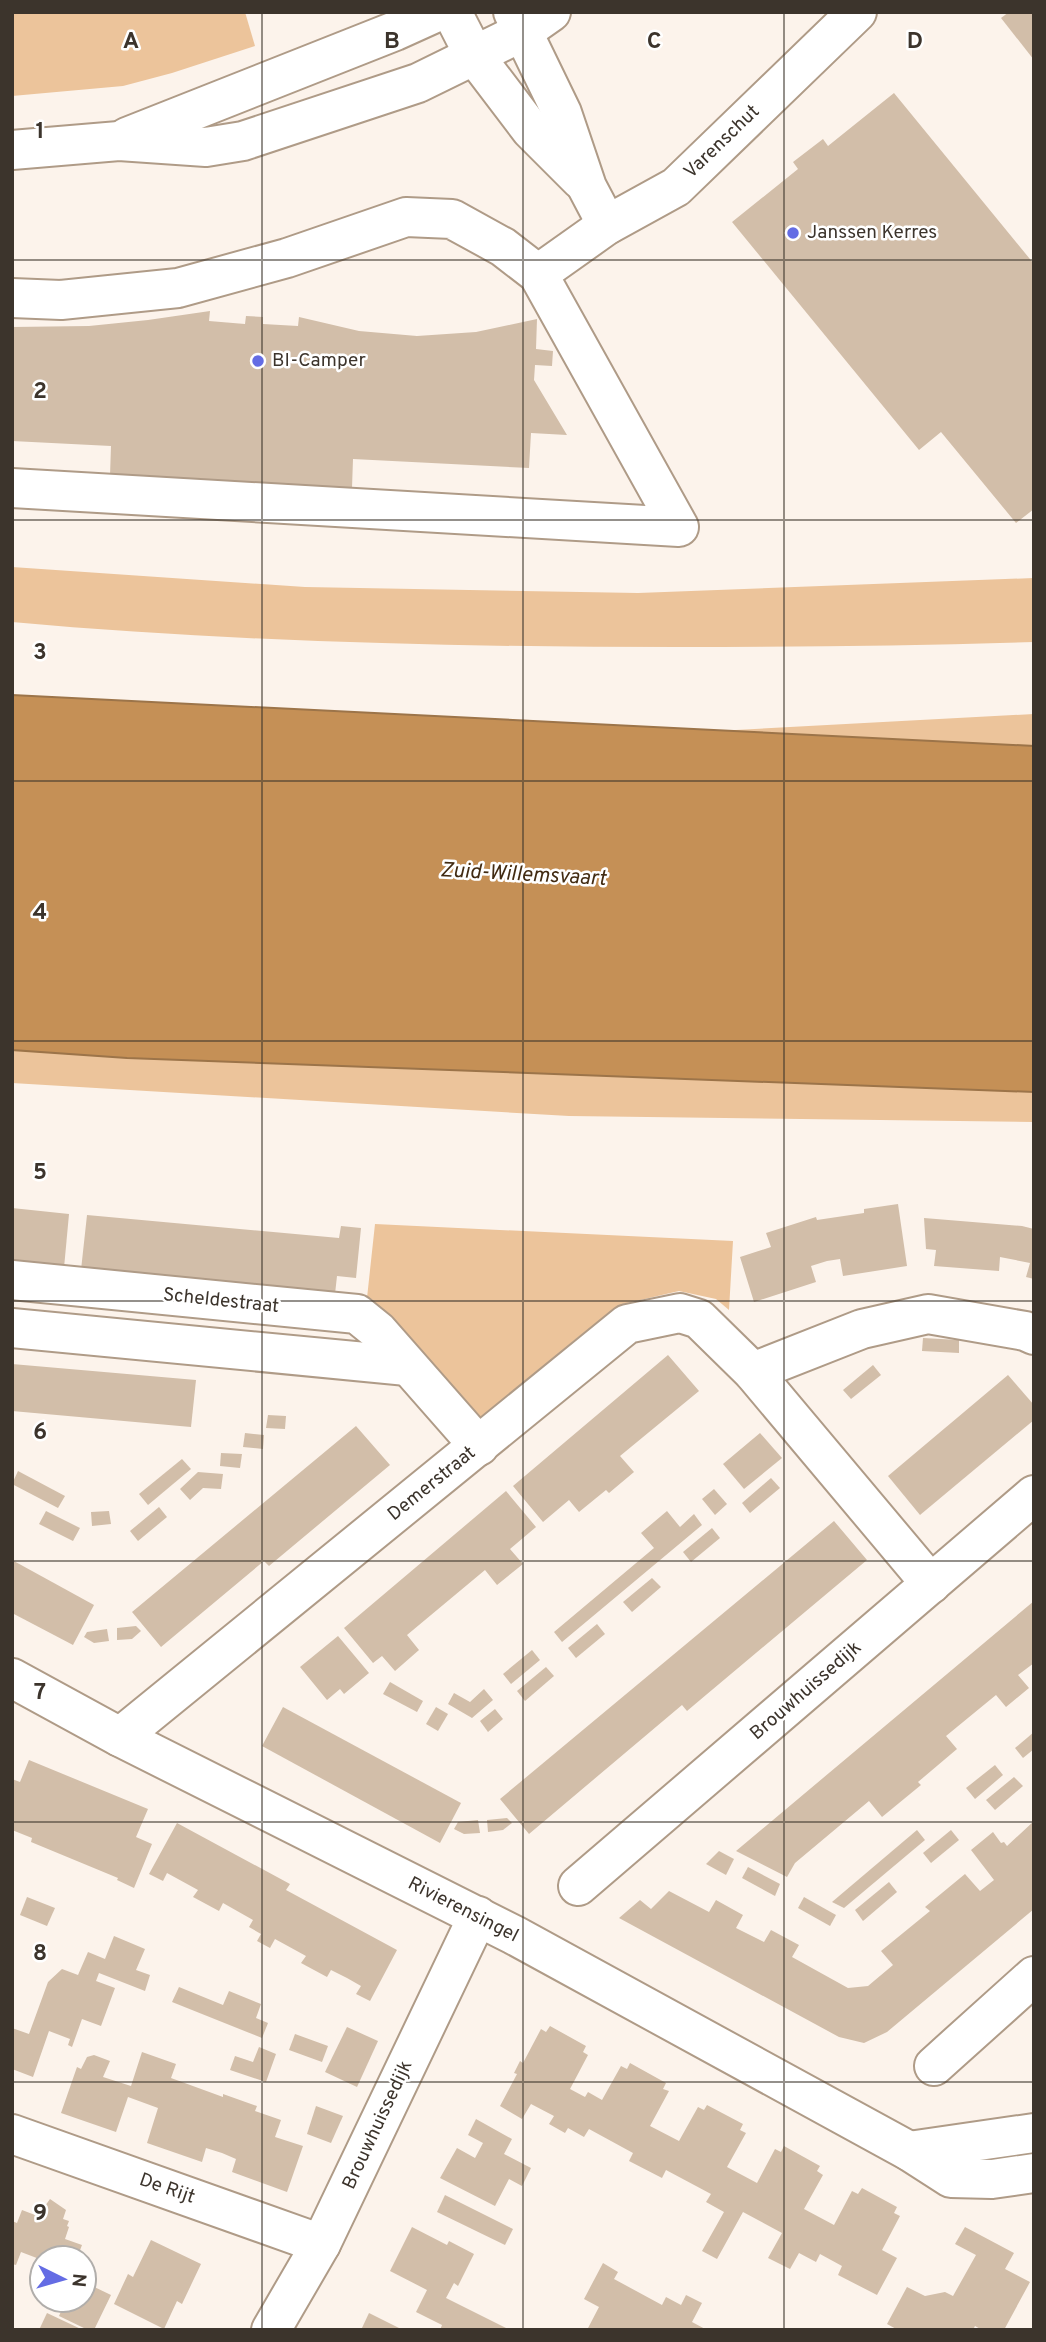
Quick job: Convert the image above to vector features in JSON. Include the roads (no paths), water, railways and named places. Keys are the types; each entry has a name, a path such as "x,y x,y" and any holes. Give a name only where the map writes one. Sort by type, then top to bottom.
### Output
{"street":[{"path":"119,141 396,31 437,12"},
{"path":"452,12 474,55 531,130 587,187"},
{"name":"Varenschut","path":"538,274 607,225 676,187 857,12"},
{"path":"12,150 119,141 206,147 243,141 418,83 474,55 529,18 587,187 607,225"},
{"path":"12,298 61,300 178,288 287,258 406,217 452,219 503,247 538,274 679,527 12,488"},
{"name":"Scheldestraat","path":"12,1280 357,1314 378,1331 479,1446"},
{"name":"Demerstraat","path":"120,1737 627,1324 680,1313 699,1318 753,1372 931,1584"},
{"path":"753,1372 862,1329 928,1314 1025,1331 1034,1335"},
{"path":"12,1328 407,1366"},
{"name":"Brouwhuissedijk","path":"578,1886 1034,1495"},
{"name":"Rivierensingel","path":"12,1678 120,1737 478,1916 909,2151 951,2178 992,2179 1034,2173"},
{"name":"Brouwhuissedijk","path":"271,2330 321,2244 478,1916"},
{"path":"934,2066 1034,1976"},
{"path":"909,2151 1034,2133"},
{"name":"De Rijt","path":"12,2134 321,2244"}],"water":[{"name":"Zuid-Willemsvaart","path":"12,695 1034,746 1034,1092 127,1058 12,1050"}],"place":[{"name":"Janssen Kerres","path":"793,233"},
{"name":"BI-Camper","path":"258,361"}]}
